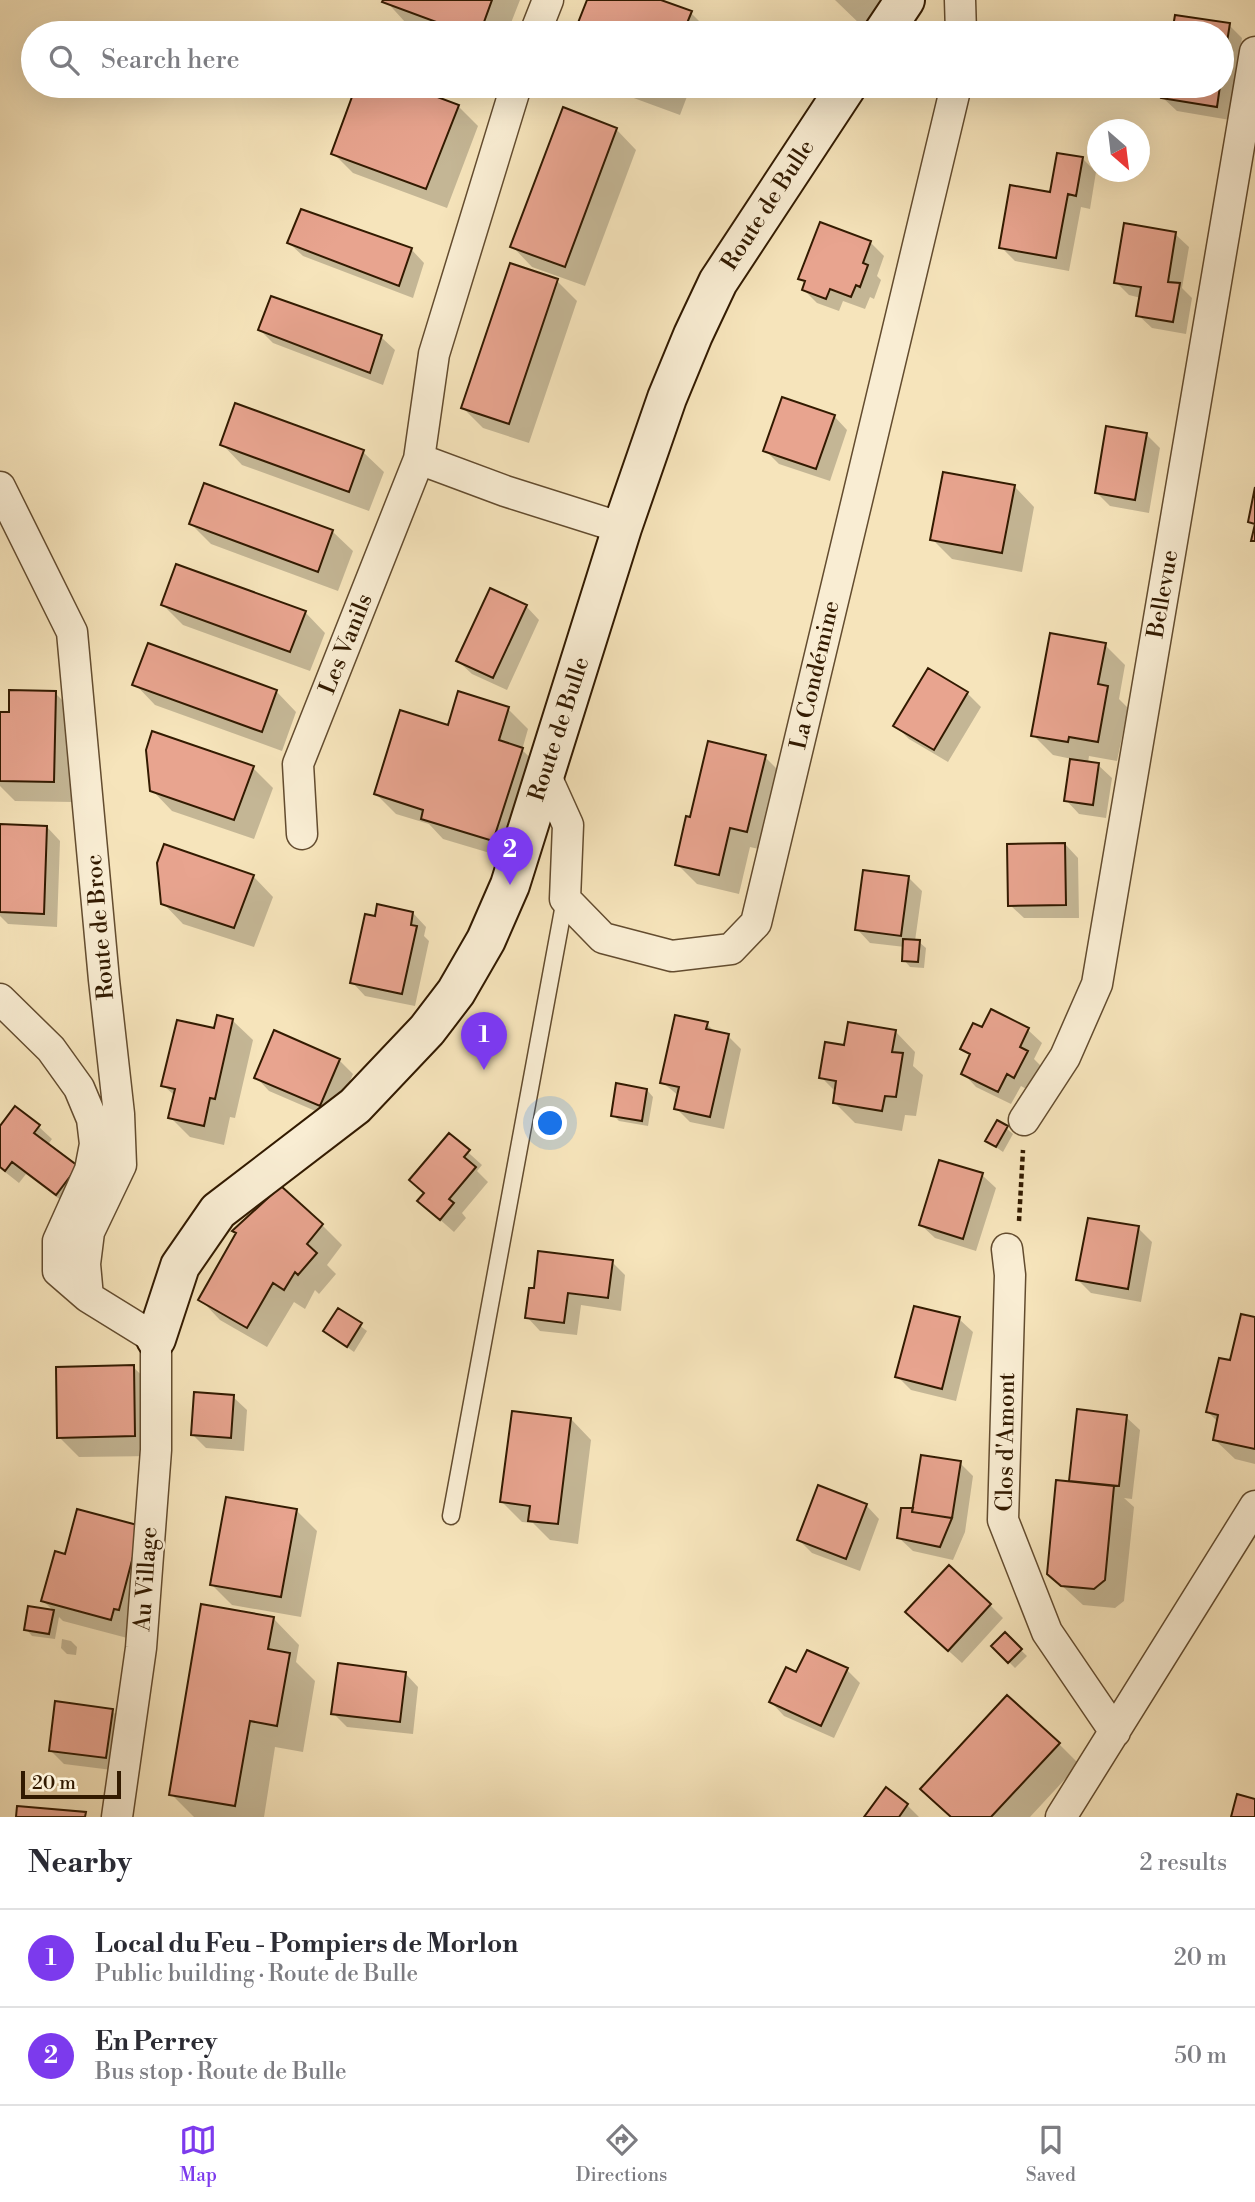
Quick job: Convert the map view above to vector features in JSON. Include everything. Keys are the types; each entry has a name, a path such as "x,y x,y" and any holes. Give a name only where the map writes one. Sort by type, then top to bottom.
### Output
{"street":[{"path":"540,21 548,0"},
{"path":"891,21 905,0"},
{"path":"960,0 961,21"},
{"name":"Bellevue","path":"1024,1119 1065,1057 1097,984 1255,52"},
{"name":"Les Vanils","path":"302,834 299,764 419,459 434,354 512,98"},
{"name":"Route de Bulle","path":"156,1339 180,1266 218,1211 355,1106 427,1030 456,992 486,940 510,885 622,528 667,398 718,282 839,98"},
{"name":"La Condémine","path":"565,899 603,938 672,956 731,949 756,923 953,98"},
{"path":"419,459 505,491 622,528"},
{"name":"Route de Broc","path":"0,487 72,632 119,1114 121,1165 89,1232 85,1264 88,1297"},
{"path":"545,774 568,824 565,899"},
{"path":"0,999 51,1049 79,1088 92,1119 94,1144 90,1170 58,1241 58,1271 88,1297 156,1339"},
{"name":"Clos d'Amont","path":"1007,1249 1010,1275 1003,1520 1046,1632 1115,1732"},
{"name":"Au Village","path":"117,1817 141,1648 156,1450 156,1339"},
{"path":"1061,1817 1255,1506"}],"lane":[{"path":"451,1516 565,899"}],"path":[{"path":"1007,1249 1018,1245 1024,1119"}],"building":[{"path":"492,0 484,21 433,21 382,2"},
{"path":"587,0 661,0 692,11 688,21 579,21"},
{"path":"1175,15 1216,21 1174,21"},
{"path":"352,98 440,98 459,105 426,189 331,154"},
{"path":"1161,98 1218,98 1217,107"},
{"path":"563,107 617,128 565,267 510,247"},
{"path":"1057,153 1083,157 1076,196 1068,194 1056,258 999,248 1010,185 1050,192"},
{"path":"301,209 412,248 399,286 287,243"},
{"path":"820,222 871,241 863,263 868,265 860,287 856,285 851,297 830,289 826,299 802,290 805,281 798,279"},
{"path":"1124,223 1176,232 1168,282 1180,283 1173,322 1136,316 1141,287 1114,283"},
{"path":"510,263 558,279 509,424 461,408"},
{"path":"271,296 382,335 370,373 258,330"},
{"path":"782,397 835,415 816,469 763,451"},
{"path":"235,403 364,450 349,492 220,445"},
{"path":"1106,426 1147,433 1135,500 1095,493"},
{"path":"943,472 1015,485 1002,553 930,540"},
{"path":"204,483 333,530 318,572 189,524"},
{"path":"1255,487 1255,524 1248,522"},
{"path":"1255,524 1255,541 1251,541"},
{"path":"176,564 306,611 290,652 161,605"},
{"path":"490,588 527,605 493,678 456,661"},
{"path":"1050,633 1106,643 1098,684 1108,686 1098,742 1069,737 1068,742 1031,736"},
{"path":"148,643 277,690 262,732 132,685"},
{"path":"928,668 968,692 934,750 893,726"},
{"path":"9,690 56,691 54,782 0,781 0,712 9,712"},
{"path":"458,691 509,707 499,740 523,748 493,841 421,819 423,810 374,794 400,710 448,725"},
{"path":"152,731 254,766 234,820 150,791 146,750"},
{"path":"708,741 766,755 747,832 730,828 719,875 675,865 686,816 690,817"},
{"path":"1070,759 1099,763 1093,805 1064,801"},
{"path":"0,824 47,826 44,914 0,912"},
{"path":"1065,843 1066,905 1008,906 1007,844"},
{"path":"164,844 254,875 234,928 161,904 157,863"},
{"path":"863,870 909,876 901,936 855,930"},
{"path":"377,904 413,912 411,925 417,926 402,994 350,983 365,914 375,916"},
{"path":"903,939 920,940 918,962 902,961"},
{"path":"991,1009 1029,1028 1020,1047 1028,1051 1014,1078 1007,1074 998,1092 961,1074 970,1054 960,1049 973,1023 982,1027"},
{"path":"217,1015 233,1019 215,1099 210,1098 204,1126 168,1118 175,1089 161,1086 177,1020 214,1028"},
{"path":"675,1015 708,1022 706,1029 729,1034 710,1117 674,1109 679,1087 660,1083"},
{"path":"848,1022 896,1030 892,1052 903,1053 896,1097 885,1096 882,1111 833,1103 836,1081 819,1078 825,1042 844,1045"},
{"path":"274,1030 340,1059 320,1106 254,1078"},
{"path":"616,1083 647,1089 642,1121 611,1116"},
{"path":"15,1106 40,1125 34,1133 78,1166 56,1195 12,1162 5,1171 0,1167 0,1126"},
{"path":"997,1120 1008,1126 996,1147 985,1141"},
{"path":"449,1133 470,1150 464,1157 476,1167 449,1199 454,1203 440,1220 417,1201 424,1193 409,1180"},
{"path":"939,1160 983,1173 963,1239 919,1225"},
{"path":"281,1186 323,1224 307,1244 317,1253 298,1275 295,1272 284,1290 273,1283 247,1328 198,1300 236,1233 232,1231"},
{"path":"1088,1218 1139,1226 1128,1289 1076,1280"},
{"path":"538,1251 613,1260 608,1298 568,1293 564,1323 525,1318 529,1288 534,1288"},
{"path":"914,1306 960,1317 942,1389 895,1377"},
{"path":"338,1308 362,1323 347,1347 323,1331"},
{"path":"1241,1314 1255,1317 1255,1449 1213,1440 1218,1415 1206,1412 1219,1358 1230,1360"},
{"path":"134,1365 135,1436 57,1438 56,1367"},
{"path":"194,1392 234,1395 231,1438 191,1435"},
{"path":"1077,1409 1127,1415 1119,1486 1069,1481"},
{"path":"512,1411 571,1418 558,1524 528,1521 530,1506 500,1502"},
{"path":"921,1455 961,1461 952,1518 912,1512"},
{"path":"1056,1480 1114,1486 1105,1580 1094,1589 1061,1586 1047,1574"},
{"path":"818,1485 867,1504 846,1559 797,1540"},
{"path":"226,1497 297,1509 281,1597 210,1585"},
{"path":"901,1508 913,1508 912,1512 952,1518 940,1547 897,1538"},
{"path":"77,1509 141,1526 119,1610 114,1609 111,1620 41,1601 55,1551 65,1554"},
{"path":"949,1565 991,1604 948,1651 905,1612"},
{"path":"201,1604 274,1617 268,1649 290,1653 277,1726 250,1721 235,1806 169,1795"},
{"path":"28,1606 54,1610 49,1634 24,1630"},
{"path":"1005,1632 1022,1649 1008,1663 991,1646"},
{"path":"807,1650 848,1668 821,1726 769,1702 786,1667 796,1672"},
{"path":"338,1663 406,1672 400,1722 331,1714"},
{"path":"1007,1695 1060,1743 991,1817 951,1817 920,1789"},
{"path":"55,1701 113,1709 106,1758 49,1751"},
{"path":"886,1787 908,1804 899,1817 864,1817"},
{"path":"1237,1794 1255,1799 1255,1817 1231,1817"},
{"path":"17,1806 86,1812 85,1817 16,1817"}],"place":[{"name":"En Perrey","path":"510,885"},
{"name":"Local du Feu - Pompiers de Morlon","path":"484,1070"}]}
